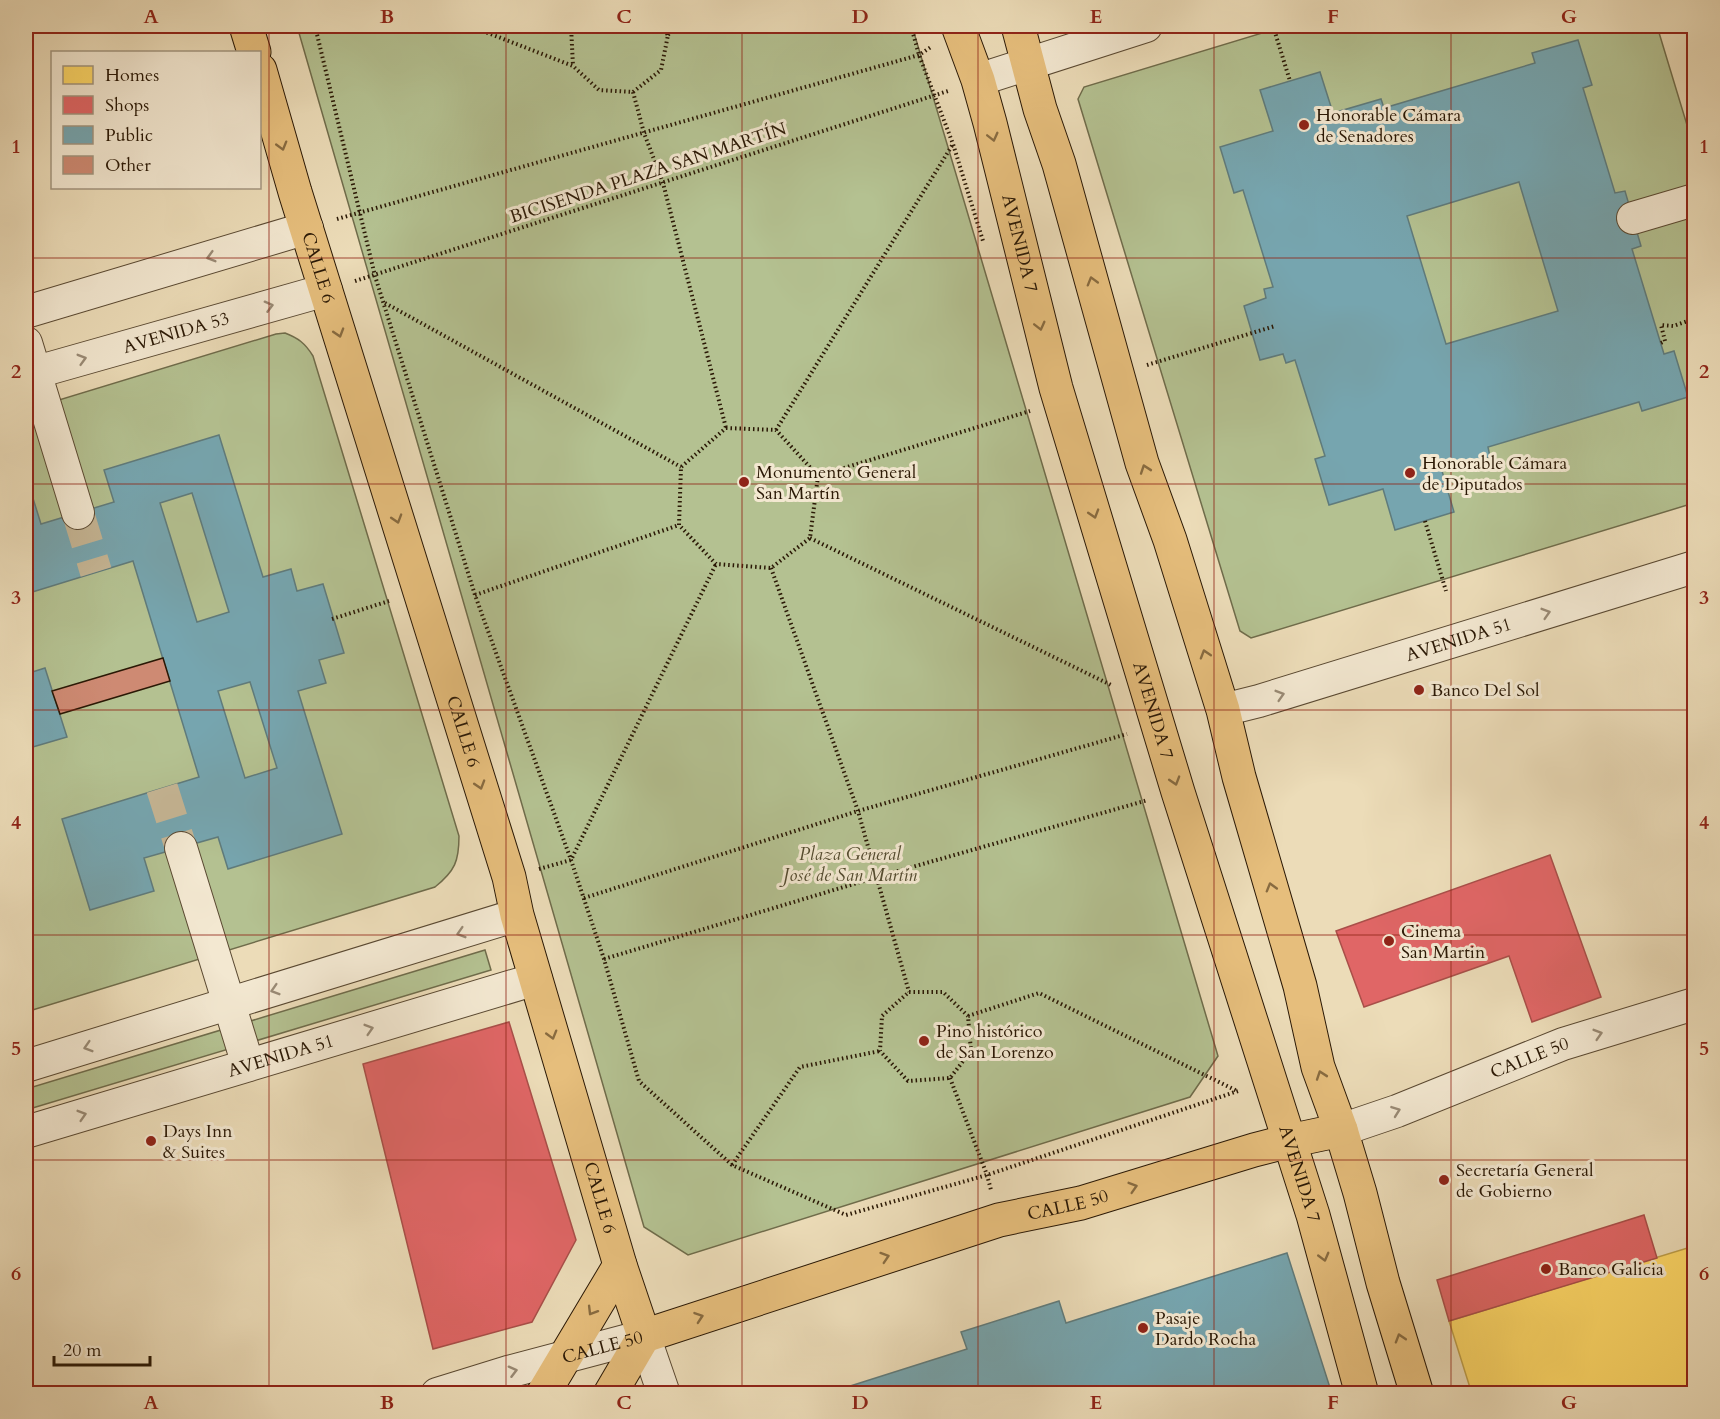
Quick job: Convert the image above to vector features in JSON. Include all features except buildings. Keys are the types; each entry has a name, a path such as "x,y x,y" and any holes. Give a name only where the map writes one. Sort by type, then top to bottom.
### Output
{"main road":[{"path":"246,26 254,51"},
{"name":"AVENIDA 7","path":"960,26 990,123 1056,388 1163,796 1289,1141 1313,1215 1362,1394"},
{"path":"1018,26 1142,463 1170,540 1223,710 1239,777 1300,986 1318,1067 1341,1130 1383,1283 1417,1394"},
{"name":"CALLE 6","path":"261,73 509,878 517,915 620,1265 644,1336"},
{"name":"CALLE 50","path":"644,1336 999,1220 1080,1203 1254,1150 1341,1130"},
{"path":"543,1394 620,1265"},
{"path":"609,1394 644,1336"}],"street":[{"path":"978,81 1027,63 1146,26"},
{"path":"1633,218 1695,200"},
{"path":"26,312 307,228"},
{"name":"AVENIDA 53","path":"28,364 326,290"},
{"path":"28,364 78,513"},
{"name":"AVENIDA 51","path":"1223,710 1259,701 1695,567"},
{"path":"181,848 248,1065"},
{"path":"26,1066 517,915"},
{"name":"AVENIDA 51","path":"26,1131 536,979"},
{"name":"CALLE 50","path":"1341,1130 1397,1111 1563,1044 1695,1004"},
{"name":"CALLE 50","path":"437,1394 644,1336"},
{"name":"CALLE 6","path":"644,1336 663,1394"}],"path":[{"path":"315,26 375,276 475,595 584,898 639,1081 732,1165 846,1215 987,1175 1238,1091"},
{"path":"470,26 573,66 599,90 633,92 661,70 668,35 675,26"},
{"path":"572,26 573,66"},
{"path":"661,26 668,35"},
{"path":"911,26 919,55 953,144 984,244"},
{"path":"307,228 919,55 960,26"},
{"path":"1273,26 1290,81"},
{"name":"BICISENDA PLAZA SAN MARTÍN","path":"326,290 978,81"},
{"path":"633,92 644,134 663,183 726,428"},
{"path":"776,430 953,144"},
{"path":"384,303 681,467"},
{"path":"1661,343 1665,341 1661,325 1673,326 1695,319"},
{"path":"1146,365 1275,326"},
{"path":"818,476 1034,410"},
{"path":"726,428 776,430 818,476 810,538 771,568 716,564 679,525 681,467 726,428"},
{"path":"1425,521 1446,591"},
{"path":"475,595 679,525"},
{"path":"810,538 1113,686 1110,675"},
{"path":"509,878 571,860 716,564"},
{"path":"771,568 858,812 909,992"},
{"path":"332,619 396,598"},
{"path":"1125,724 1131,745"},
{"path":"584,898 858,812 1128,734"},
{"path":"1152,811 1163,796"},
{"path":"604,959 877,877 1163,796"},
{"path":"909,992 943,992 968,1016 971,1051 950,1078 908,1081 880,1051 882,1016 909,992"},
{"path":"968,1016 1039,993 1238,1091"},
{"path":"732,1165 800,1067 880,1051"},
{"path":"950,1078 987,1175 999,1220"},
{"path":"1235,1080 1238,1091"}],"green space":[{"name":"Plaza General José de San Martín","path":"297,26 912,26 1218,1056 1190,1097 688,1255 644,1227"},
{"path":"1285,26 1657,26 1694,148 1694,503 1251,638 1240,631 1078,99 1084,87"},
{"path":"285,333 301,342 313,356 459,836 457,859 447,876 435,887 26,1012 26,410"},
{"path":"485,950 491,970 26,1110 26,1089"}],"tunnel":[{"path":"78,513 96,572"},
{"path":"162,788 181,848"}],"place":[{"name":"Honorable Cámara de Senadores","path":"1304,125"},
{"name":"Honorable Cámara de Diputados","path":"1410,473"},
{"name":"Monumento General San Martín","path":"744,482"},
{"name":"Banco Del Sol","path":"1419,690"},
{"name":"Cinema San Martin","path":"1389,941"},
{"name":"Pino histórico de San Lorenzo","path":"924,1041"},
{"name":"Days Inn & Suites","path":"151,1141"},
{"name":"Secretaría General de Gobierno","path":"1444,1180"},
{"name":"Banco Galicia","path":"1546,1269"},
{"name":"Pasaje Dardo Rocha","path":"1143,1328"}]}
